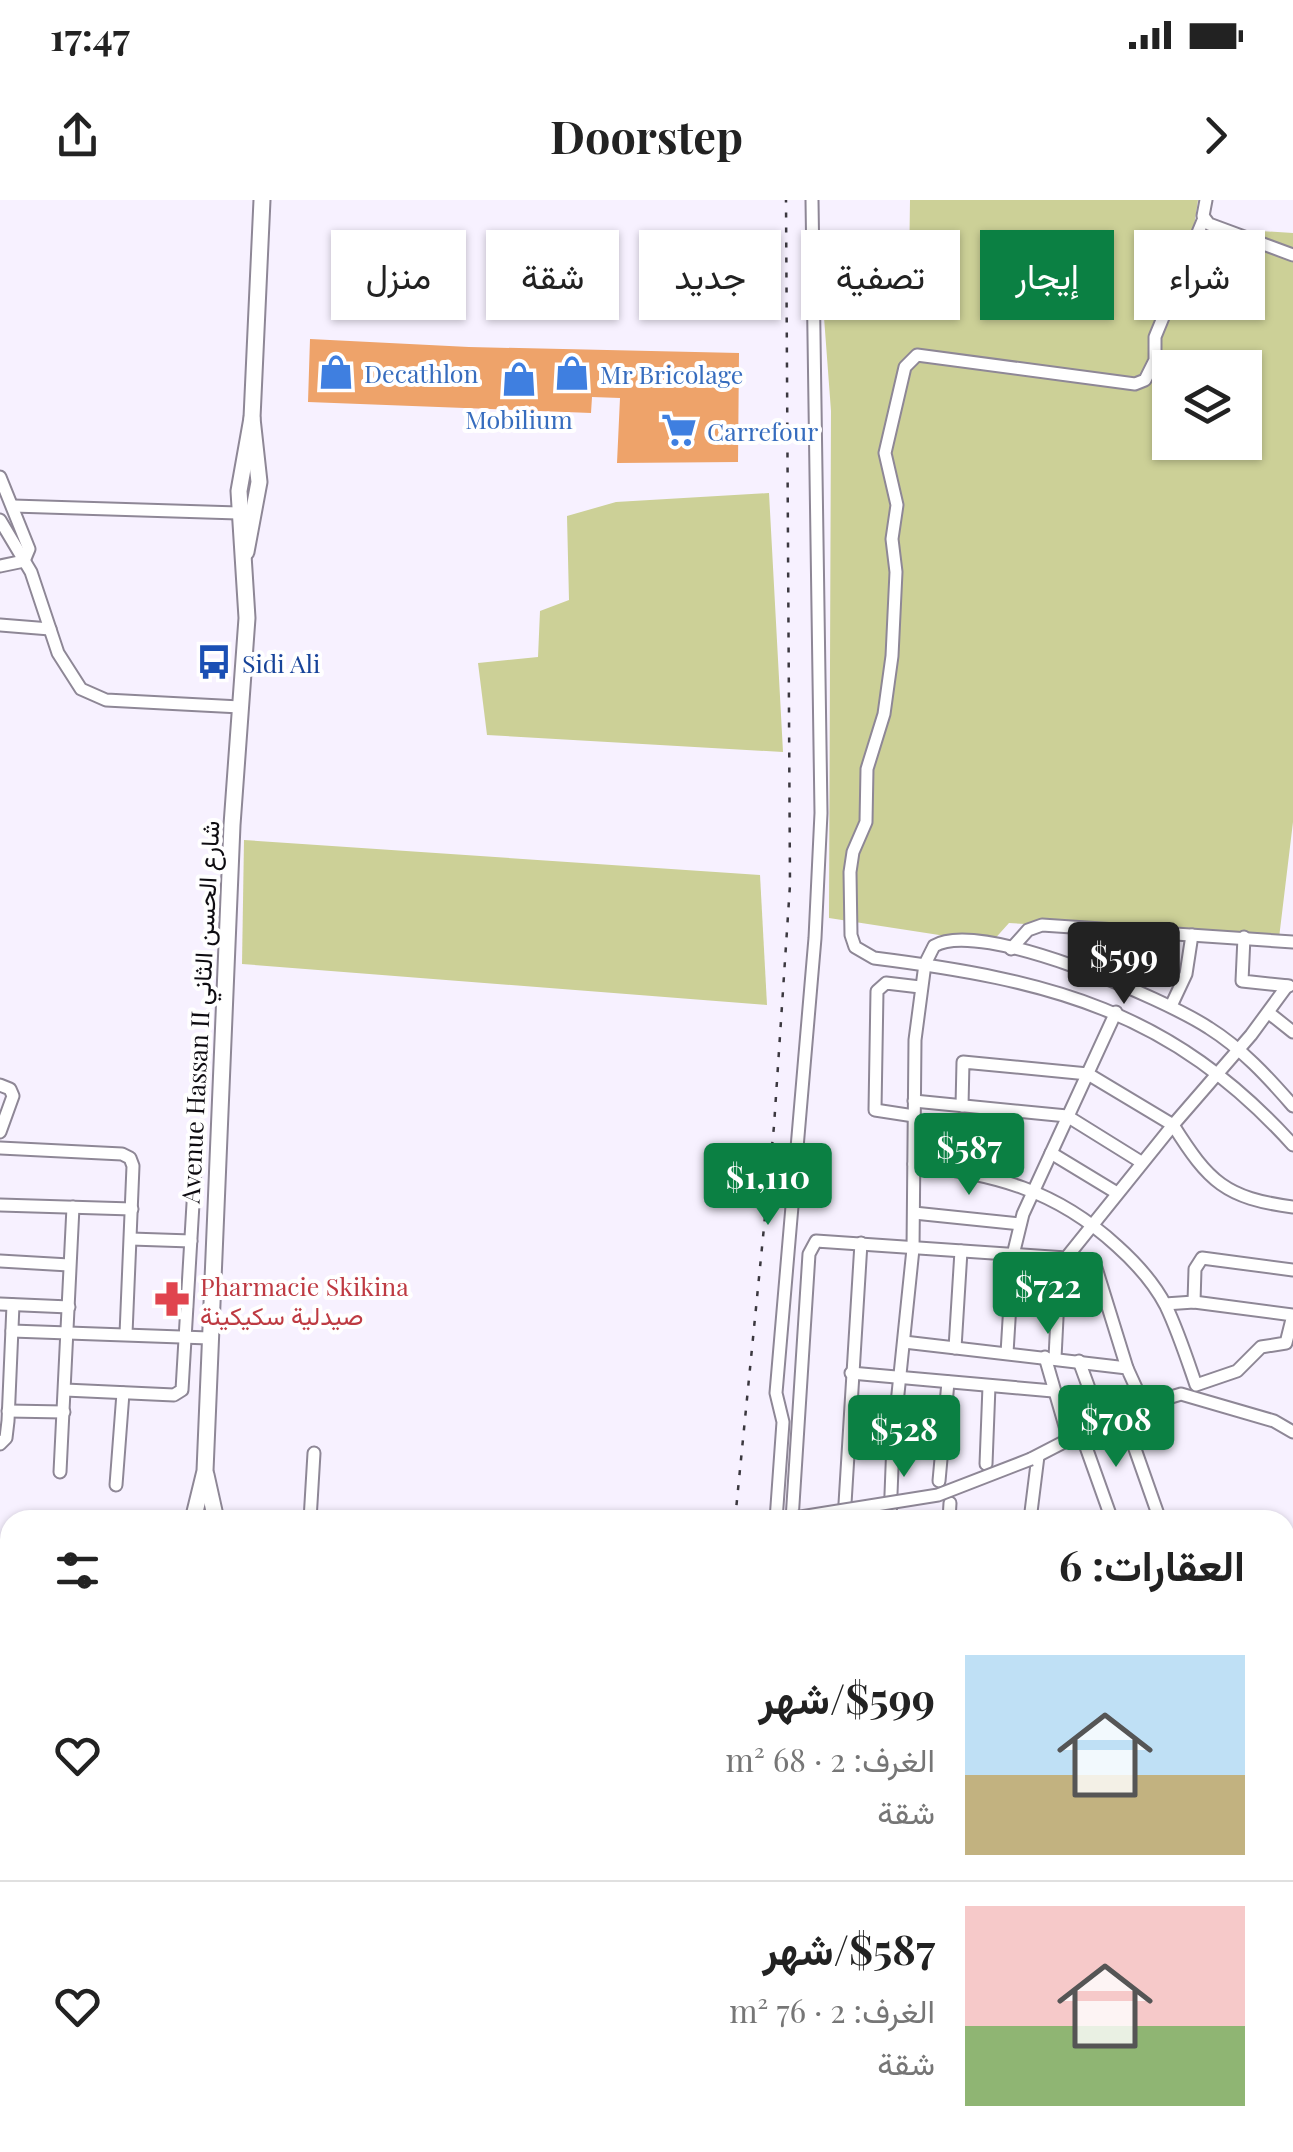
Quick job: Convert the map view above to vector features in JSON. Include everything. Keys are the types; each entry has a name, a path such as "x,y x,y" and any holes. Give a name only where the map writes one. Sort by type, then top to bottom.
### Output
{"main road":[{"path":"251,472 246,431 252,418 262,200"},
{"name":"Avenue Hassan II شارع الحسن الثاني","path":"196,1510 205,1471 246,618 245,556 238,513 251,472"},
{"name":"Avenue Hassan II شارع الحسن الثاني","path":"245,556 256,514 251,472"},
{"path":"238,513 248,518 256,514"},
{"name":"Avenue Hassan II شارع الحسن الثاني","path":"205,1471 212,1510"}],"street":[{"path":"780,1510 784,1422 776,1393 822,813 812,200"},
{"path":"1206,200 1204,218 1155,337 1155,360 1145,380 1135,384 917,355 905,367 885,453 897,505 892,539 896,572 892,656 884,714 866,769 866,822 853,852 850,872 851,935 863,954 1022,982 1116,1012 1180,1046 1218,1074 1293,1145"},
{"path":"1204,218 1214,227 1293,255"},
{"path":"0,477 28,544 24,561"},
{"path":"12,506 238,513"},
{"path":"0,520 4,535 24,561 69,674 90,695 120,702 240,707"},
{"path":"0,566 24,561"},
{"path":"0,625 50,628"},
{"path":"1011,949 1028,930 1042,926 1293,942"},
{"path":"1171,1006 1186,974 1192,934"},
{"path":"1244,937 1242,981 1290,986"},
{"path":"891,1510 913,1249 920,988 930,951 941,941 1011,949 1076,967 1171,1006 1238,1050 1293,1106"},
{"path":"914,1116 875,1110 878,990 886,984 920,988"},
{"path":"1069,1440 1053,1391 1050,1358 1063,1258 1290,986"},
{"path":"1007,1353 1012,1255 1020,1224 1116,1012"},
{"path":"1269,1013 1293,1032"},
{"path":"962,1106 963,1062 1088,1074 1172,1125 1223,1188 1240,1198 1293,1207"},
{"path":"0,1085 10,1089 13,1096 0,1132"},
{"path":"914,1101 1067,1116 1140,1162"},
{"path":"65,1390 174,1396 180,1392 196,1136"},
{"path":"0,1148 127,1155 133,1166 126,1334"},
{"path":"1050,1153 1116,1193"},
{"path":"914,1164 1034,1189 1092,1223 1140,1270 1165,1304 1196,1386 1236,1370 1261,1347 1286,1343 1293,1313 1194,1302 1165,1304"},
{"path":"0,1205 132,1210"},
{"path":"60,1472 73,1208"},
{"path":"914,1213 1020,1224"},
{"path":"131,1239 192,1234 214,1228"},
{"path":"793,1510 810,1249 821,1239 1085,1260 1096,1268 1142,1403"},
{"path":"844,1510 861,1244"},
{"path":"955,1348 962,1252"},
{"path":"1194,1302 1195,1269 1202,1258 1293,1270"},
{"path":"0,1261 69,1264"},
{"path":"0,1444 6,1438 5,1359 12,1331 6,1304 69,1307"},
{"path":"12,1331 209,1338"},
{"path":"904,1342 1128,1368"},
{"path":"1079,1361 1101,1421"},
{"path":"851,1373 1053,1391"},
{"path":"940,1481 948,1382"},
{"path":"986,1464 989,1386"},
{"path":"116,1485 123,1393"},
{"path":"843,1510 938,1495 1034,1457 1142,1403 1181,1394 1274,1421 1293,1432"},
{"path":"8,1411 64,1412"},
{"path":"1122,1412 1156,1510"},
{"path":"1082,1434 1109,1510"},
{"path":"311,1510 314,1453"},
{"path":"1031,1510 1034,1457"},
{"path":"949,1510 950,1504"}],"green space":[{"path":"910,200 1198,200 1194,227 1244,230 1134,230 1134,320 1265,320 1265,231 1293,233 1293,822 1279,938 1009,923 991,943 829,918 831,411 824,320 960,320 960,230 910,230"},
{"path":"769,493 783,752 487,735 478,663 538,657 540,611 569,600 567,516 616,502"},
{"path":"244,840 760,875 767,1005 242,964"}],"building":[{"path":"310,339 739,353 738,462 617,463 620,398 592,397 591,413 308,402"}],"railway":[{"path":"736,1510 774,1126 790,885 786,200"}],"place":[{"name":"Decathlon","path":"336,372"},
{"name":"Mr Bricolage","path":"572,373"},
{"name":"Mobilium","path":"519,379"},
{"name":"Carrefour","path":"679,430"},
{"name":"Sidi Ali","path":"214,662"},
{"name":"Pharmacie Skikina صيدلية سكيكينة","path":"172,1299"}]}
